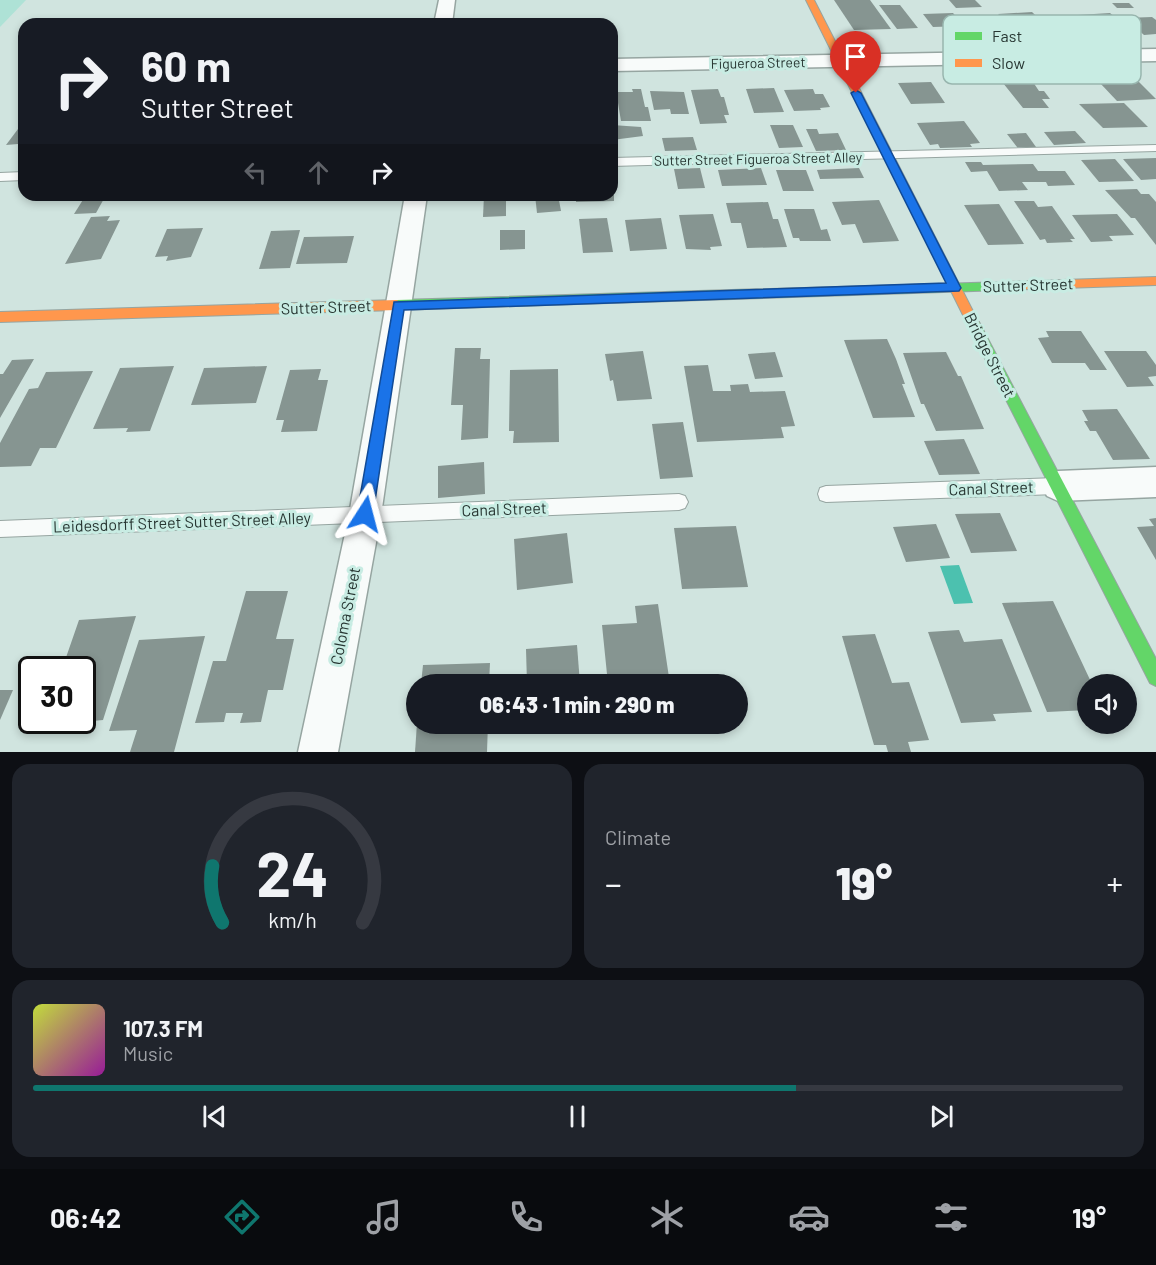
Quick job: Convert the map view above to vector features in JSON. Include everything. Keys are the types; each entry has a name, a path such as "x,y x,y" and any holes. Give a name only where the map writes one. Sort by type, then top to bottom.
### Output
{"street":[{"path":"445,18 447,0"},
{"name":"Bridge Street","path":"810,0 887,156 1156,677"},
{"name":"Figueroa Street","path":"1141,55 1156,55"},
{"name":"Figueroa Street","path":"618,65 943,59"},
{"name":"Coloma Street","path":"318,752 365,514 415,201"},
{"name":"Sutter Street","path":"0,317 1156,281"},
{"name":"Canal Street","path":"1058,486 1156,482"}],"lane":[{"name":"Sutter Street Figueroa Street Alley","path":"618,162 1156,148"},
{"path":"0,177 18,176"},
{"name":"Canal Street","path":"826,494 1058,486"},
{"name":"Canal Street","path":"365,514 679,502"},
{"name":"Leidesdorff Street Sutter Street Alley","path":"0,529 365,514"}],"shaded area":[{"path":"0,0 26,0 0,27"},
{"path":"959,565 973,603 954,604 940,566"}],"building":[{"path":"834,0 870,0 891,29 854,30"},
{"path":"949,0 975,0 982,7 956,8"},
{"path":"1112,3 1129,3 1134,8 1117,8"},
{"path":"879,5 900,5 918,28 897,29"},
{"path":"1032,12 1035,15 999,15"},
{"path":"953,13 955,15 943,15 943,27 933,27 923,14"},
{"path":"1110,13 1112,15 1078,15"},
{"path":"1141,17 1152,17 1156,20 1156,34 1144,35 1141,32"},
{"path":"931,82 945,103 911,104 898,83"},
{"path":"1004,84 1034,84 1039,91 1044,91 1050,99 1042,99 1049,108 1023,108"},
{"path":"1101,84 1141,84 1156,99 1117,101"},
{"path":"774,88 784,112 754,113 746,89"},
{"path":"632,89 641,89 651,121 621,121 618,92 633,92"},
{"path":"718,89 721,97 724,97 729,115 724,115 727,123 700,124 691,90"},
{"path":"813,89 815,94 823,94 830,107 820,108 821,110 794,111 784,90"},
{"path":"650,91 684,92 689,114 671,114 670,109 654,110"},
{"path":"1124,103 1148,127 1103,128 1079,104"},
{"path":"964,121 980,143 970,144 972,147 940,148 938,144 930,145 917,123"},
{"path":"618,125 641,127 643,136 618,139"},
{"path":"770,125 793,125 803,147 779,148"},
{"path":"18,129 18,144 6,145"},
{"path":"806,129 817,129 819,134 838,133 846,150 816,151"},
{"path":"1075,131 1086,143 1054,145 1044,132"},
{"path":"1026,133 1036,147 1017,147 1007,134"},
{"path":"693,137 697,150 665,151 662,138"},
{"path":"1156,158 1156,179 1141,180 1123,159"},
{"path":"1115,159 1134,181 1099,182 1081,160"},
{"path":"965,162 981,162 983,165 1033,164 1038,171 1065,171 1075,185 1048,186 1046,182 1022,182 1028,190 999,191 987,171 971,172"},
{"path":"700,168 705,188 678,189 674,169"},
{"path":"761,168 767,185 722,186 718,170"},
{"path":"859,168 864,178 820,179 817,170"},
{"path":"776,170 806,170 814,191 783,191"},
{"path":"1137,189 1141,194 1149,194 1156,202 1156,245 1135,218 1131,218 1105,190"},
{"path":"879,200 899,241 863,243 855,224 842,225 832,202"},
{"path":"82,201 103,201 96,213 74,214"},
{"path":"484,201 506,201 506,216 483,217"},
{"path":"536,201 559,201 561,211 537,213"},
{"path":"1014,201 1034,201 1038,207 1052,206 1075,239 1070,239 1073,242 1047,243 1045,239 1040,240"},
{"path":"768,202 773,219 778,219 787,247 747,248 741,223 731,223 726,203"},
{"path":"999,204 1024,244 988,245 964,205"},
{"path":"784,209 814,209 821,230 827,229 831,241 800,241 799,238 793,238"},
{"path":"713,214 722,246 710,247 711,250 686,249 679,215"},
{"path":"1117,214 1134,235 1109,236 1113,241 1091,242 1072,215"},
{"path":"110,216 107,221 120,220 101,259 65,264 91,217"},
{"path":"607,218 613,252 583,253 579,219"},
{"path":"661,218 667,249 630,251 625,220"},
{"path":"203,228 191,257 166,261 168,256 155,257 167,229"},
{"path":"300,230 290,268 259,269 271,231"},
{"path":"500,230 525,230 525,249 500,250"},
{"path":"354,236 347,263 296,264 304,237"},
{"path":"1046,331 1081,331 1107,370 1090,370 1085,363 1052,363 1038,338 1049,337"},
{"path":"887,339 915,417 873,418 844,340"},
{"path":"455,348 481,348 480,359 490,359 488,438 461,440 463,405 451,405"},
{"path":"643,351 652,399 617,401 613,380 610,381 605,354"},
{"path":"1104,351 1146,351 1156,365 1156,376 1148,377 1154,386 1127,387"},
{"path":"775,352 783,377 755,379 748,354"},
{"path":"946,352 958,376 961,376 984,429 936,431 924,404 921,404 903,353"},
{"path":"34,359 0,418 0,374 3,374 12,360"},
{"path":"708,365 713,391 731,391 730,385 748,384 750,392 785,391 795,426 781,427 784,438 697,442 684,366"},
{"path":"174,366 150,431 126,432 128,428 93,429 120,368"},
{"path":"267,366 256,403 191,405 204,368"},
{"path":"321,369 318,380 328,380 317,431 281,432 284,420 276,420 290,370"},
{"path":"558,369 559,442 513,443 514,431 509,431 510,370"},
{"path":"93,371 56,448 40,448 31,466 0,467 0,443 29,389 38,388 46,372"},
{"path":"1117,409 1150,459 1113,460 1096,431 1090,431 1084,421 1088,421 1082,410"},
{"path":"683,422 693,477 660,479 652,424"},
{"path":"964,439 980,474 939,475 924,441"},
{"path":"484,462 485,494 438,498 438,466"},
{"path":"1000,513 1017,551 971,553 955,514"},
{"path":"1156,518 1156,560 1137,527 1154,526 1149,519"},
{"path":"936,524 950,558 906,562 893,527"},
{"path":"736,526 748,587 682,589 674,528"},
{"path":"567,533 573,583 517,590 514,539"},
{"path":"246,591 288,591 276,639 294,639 283,690 268,690 261,722 240,723 243,713 226,713 224,722 195,723 213,661 226,661"},
{"path":"1053,601 1087,674 1077,674 1077,711 1047,712 1002,603"},
{"path":"658,604 668,674 607,674 602,625 637,623 635,606"},
{"path":"136,616 103,720 96,721 96,656 67,656 79,620"},
{"path":"959,630 964,642 1002,639 1032,712 993,714 996,721 961,723 928,632"},
{"path":"875,634 892,683 909,682 929,740 908,742 911,752 888,752 886,745 874,745 842,636"},
{"path":"205,636 174,752 130,752 137,730 109,731 139,640"},
{"path":"577,645 579,674 527,674 526,649"},
{"path":"490,663 489,674 422,674 423,665"},
{"path":"0,690 13,690 0,720"},
{"path":"416,734 488,734 487,752 415,752"}],"traffic: fast":[{"path":"397,305 1004,286"},
{"path":"974,325 1156,677"}],"traffic: slow":[{"path":"810,0 974,325"},
{"path":"1004,286 1156,281"},
{"path":"0,317 397,305"}],"route":[{"path":"365,514 399,305 955,288 856,93"}]}
